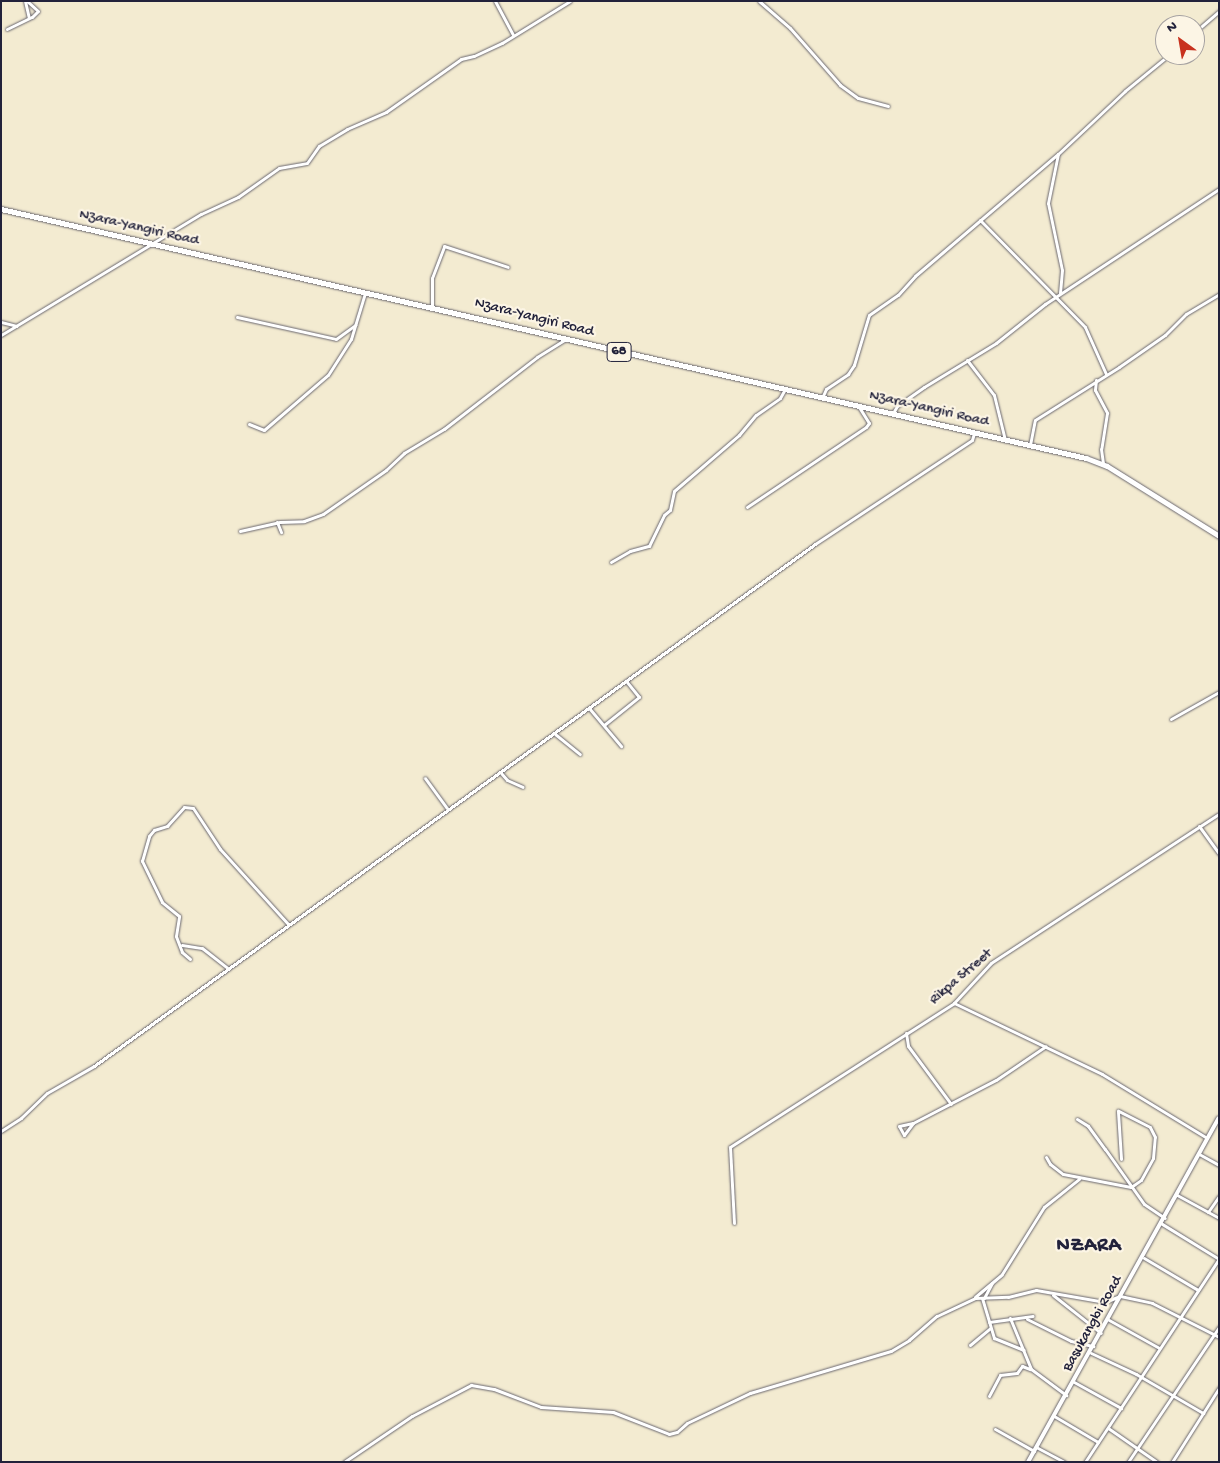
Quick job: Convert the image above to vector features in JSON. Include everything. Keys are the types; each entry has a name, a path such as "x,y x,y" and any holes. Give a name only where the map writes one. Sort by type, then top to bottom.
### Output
{"main road":[{"name":"Nzara-Yangiri Road","path":"1,209 974,432 1103,464 1219,536"}],"street":[{"path":"7,30 29,18 38,8 26,1"},
{"path":"26,1 29,18"},
{"path":"495,1 513,35"},
{"path":"1,335 18,327 201,214 238,197 279,168 307,163 319,146 347,129 386,112 461,59 474,56 570,1"},
{"path":"759,1 790,28 830,77 858,98 888,106"},
{"path":"1205,23 1219,11"},
{"path":"822,398 826,389 848,374 854,366 869,315 898,294 980,220 1058,154 1125,91 1157,65"},
{"path":"1058,154 1048,203 1062,270 1060,294"},
{"path":"892,414 900,403 996,343 1056,296 1219,189"},
{"path":"980,220 1085,327 1106,374"},
{"path":"432,307 432,278 444,246 508,267"},
{"path":"249,424 264,430 309,393 338,363 356,325 365,292"},
{"path":"1030,446 1035,420 1165,335 1186,314 1219,294"},
{"path":"237,317 336,339 356,325"},
{"path":"1,322 18,327"},
{"path":"240,531 276,522 304,522 323,514 386,470 404,453 444,429 537,357 567,339"},
{"path":"967,360 994,395 1005,440"},
{"path":"1095,390 1096,380"},
{"path":"1090,384 1107,413 1101,449 1103,464"},
{"path":"611,562 630,551 649,546 670,510 674,491 739,435 756,415 780,398 784,389"},
{"path":"747,507 841,447 866,427 869,423 859,406"},
{"path":"1,1131 21,1118 47,1093 94,1066 288,924 365,872 386,852 421,832 447,808 501,773 536,744 555,734 815,544 964,446 974,437 974,432"},
{"path":"276,522 281,532"},
{"path":"604,725 639,697 626,681"},
{"path":"1171,719 1219,692"},
{"path":"589,708 621,746"},
{"path":"555,734 580,754"},
{"path":"501,773 507,780 523,787"},
{"path":"424,778 447,808"},
{"path":"190,959 182,952 182,945 176,936 179,916 162,902 142,861 149,836 154,830 168,826 184,806 193,808 220,849 288,924"},
{"name":"Rikpa Street","path":"734,1223 730,1147 954,1003 991,963 1070,914 1219,814"},
{"path":"1199,826 1219,854"},
{"path":"182,945 202,948 228,968"},
{"path":"954,1003 1047,1045 1102,1074 1207,1138"},
{"path":"906,1034 908,1046 950,1104"},
{"path":"913,1123 904,1135 899,1126 913,1123 996,1080 1047,1045"},
{"path":"1046,1157 1050,1164 1063,1174 1080,1179 1102,1180 1125,1188 1132,1187 1142,1180 1152,1158 1155,1137 1150,1128 1118,1111 1121,1159"},
{"path":"1077,1118 1094,1134 1144,1204 1165,1218"},
{"name":"Basukangbi Road","path":"1028,1462 1091,1353 1120,1296 1144,1258 1219,1118"},
{"path":"1199,1154 1219,1165"},
{"path":"344,1462 412,1416 471,1385 494,1389 541,1407 613,1412 669,1434 676,1432 687,1423 750,1393 891,1351 909,1340 937,1316 975,1298 993,1279 1002,1274 1044,1207 1080,1179"},
{"path":"1177,1195 1219,1218"},
{"path":"1208,1212 1219,1196"},
{"path":"1085,1462 1140,1376 1219,1260 1162,1224"},
{"path":"1144,1258 1198,1290"},
{"path":"993,1279 983,1298 994,1338 1024,1350"},
{"path":"975,1298 1008,1297 1036,1290 1105,1302 1120,1296 1152,1303 1219,1337"},
{"path":"1052,1294 1101,1334"},
{"path":"1027,1319 1033,1316"},
{"path":"989,1322 1010,1318 1027,1319 1071,1341 1094,1346"},
{"path":"1010,1318 1031,1369"},
{"path":"1109,1320 1159,1348"},
{"path":"1128,1462 1219,1327"},
{"path":"970,1345 990,1328"},
{"path":"1091,1353 1140,1376 1172,1397 1203,1413"},
{"path":"989,1396 1000,1374 1017,1373 1022,1366 1031,1369 1066,1396"},
{"path":"1074,1382 1121,1408"},
{"path":"1173,1461 1203,1413 1217,1395 1219,1388"},
{"path":"1054,1416 1098,1442"},
{"path":"1108,1428 1157,1462"},
{"path":"995,1429 1064,1462"}],"district":[{"name":"NZARA","path":"1089,1246"}]}
